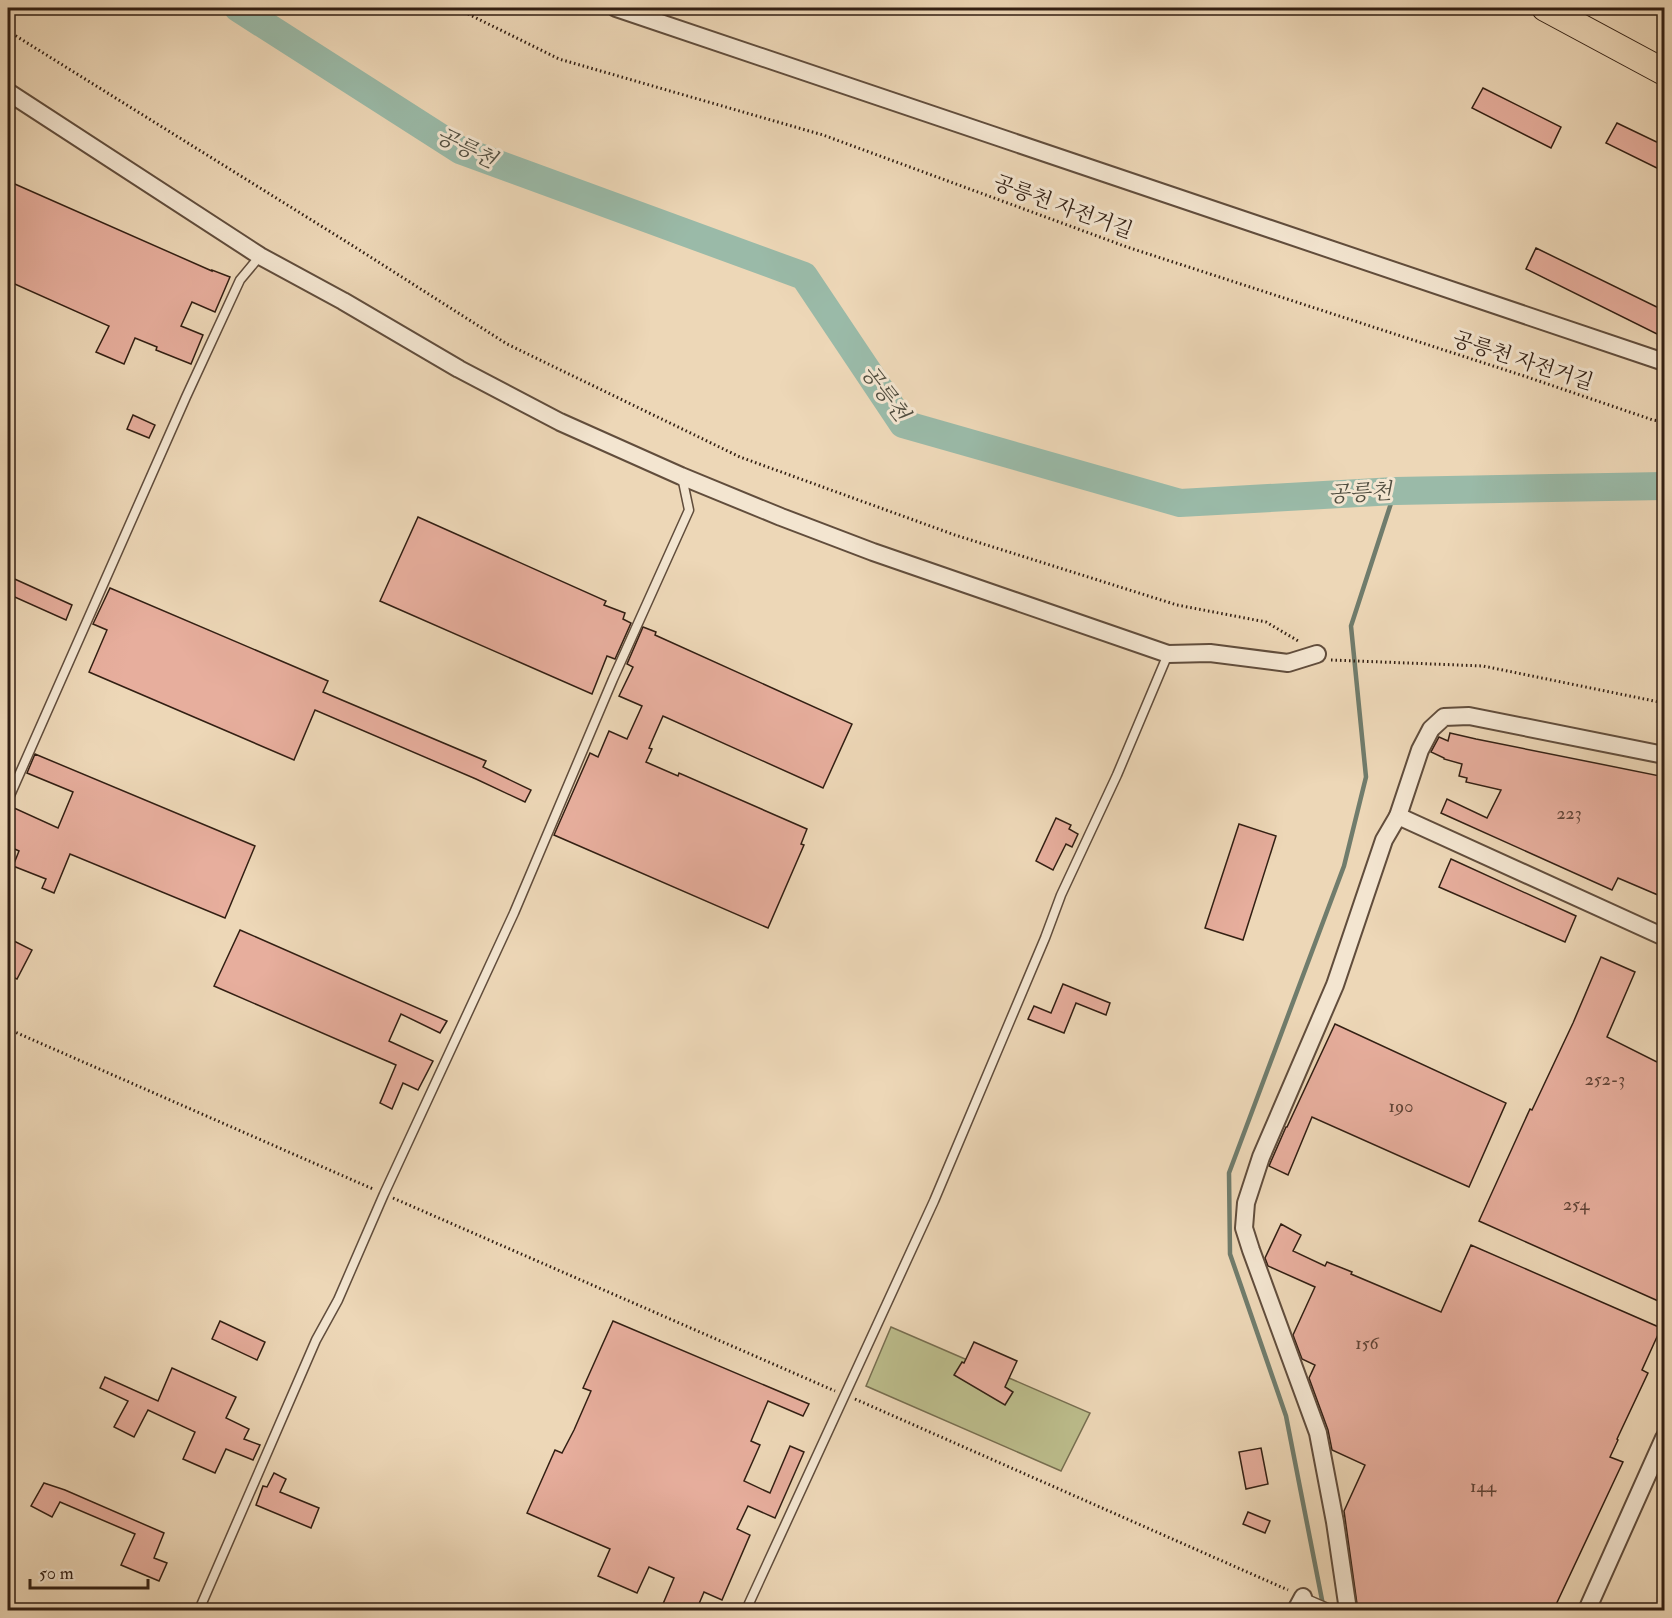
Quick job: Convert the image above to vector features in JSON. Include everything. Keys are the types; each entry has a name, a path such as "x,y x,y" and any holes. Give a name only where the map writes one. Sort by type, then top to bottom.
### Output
{"main road":[{"path":"1545,8 1665,72"}],"street":[{"path":"616,8 1665,362"},
{"path":"8,92 260,256 510,396 560,422 681,476 873,552 1168,654 1210,653 1288,663 1317,654"},
{"path":"1348,1611 1335,1521 1318,1433 1244,1228 1246,1203 1261,1157 1335,985 1384,840 1398,816 1420,750 1431,729 1444,717 1469,716 1665,755"},
{"path":"1398,816 1665,937"},
{"path":"1587,1611 1665,1438"}],"lane":[{"path":"8,118 8,124"},
{"path":"8,800 240,280 260,256"},
{"path":"199,1611 316,1340 338,1300 384,1194 514,913 613,679 689,510 681,476"},
{"path":"746,1611 934,1201 1061,895 1117,775 1168,654"},
{"path":"1303,1602 1332,1611"}],"path":[{"name":"공릉천 자전거길","path":"456,8 559,59 823,135 1127,247 1653,420 1665,422"},
{"path":"8,31 507,344 740,457 955,535 1166,602 1266,622 1287,633 1317,654 1334,661 1483,666 1665,703"},
{"path":"8,1029 845,1395 1303,1602"}],"green space":[{"path":"891,1327 1090,1413 1061,1471 866,1386"}],"building":[{"path":"1483,88 1561,127 1551,148 1472,108"},
{"path":"1617,123 1665,146 1665,172 1606,143"},
{"path":"8,181 230,277 215,312 192,302 181,326 203,335 191,364 156,350 157,347 135,338 124,364 96,352 109,326 8,281"},
{"path":"1536,248 1665,311 1665,319 1657,334 1526,269"},
{"path":"133,415 155,425 149,438 127,429"},
{"path":"418,517 606,601 604,605 625,613 623,619 631,623 615,659 607,656 592,694 380,601"},
{"path":"8,576 72,605 66,620 8,594"},
{"path":"110,588 328,681 323,692 486,761 483,767 531,790 525,802 315,710 294,760 89,672 107,630 93,624"},
{"path":"643,627 656,632 655,635 852,724 823,788 663,716 649,748 652,749 646,762 678,776 679,773 807,829 801,844 804,845 768,928 554,835 590,753 598,757 609,731 627,739 642,706 619,696 633,667 627,664"},
{"path":"1450,733 1665,777 1665,898 1618,878 1612,890 1441,813 1447,799 1487,818 1501,790 1466,782 1467,778 1459,776 1462,764 1444,759 1431,752 1439,737 1448,741"},
{"path":"35,754 255,846 225,918 70,854 54,893 42,888 46,879 13,866 19,851 8,846 8,817 12,807 58,828 73,792 27,773"},
{"path":"1056,818 1071,825 1069,829 1078,834 1072,847 1066,844 1053,870 1036,861"},
{"path":"1239,824 1276,836 1243,940 1205,928"},
{"path":"1451,859 1576,916 1565,942 1439,887"},
{"path":"240,930 447,1021 440,1033 401,1014 389,1041 433,1061 418,1090 403,1083 392,1109 380,1103 396,1065 214,986"},
{"path":"8,938 32,950 17,979 8,975"},
{"path":"1601,957 1635,972 1607,1037 1665,1066 1665,1304 1479,1221 1530,1109 1532,1110 1573,1023"},
{"path":"1063,984 1110,1003 1106,1015 1076,1003 1064,1033 1028,1019 1034,1006 1051,1013"},
{"path":"1335,1024 1506,1103 1469,1187 1312,1117 1288,1175 1269,1166"},
{"path":"1281,1224 1301,1235 1293,1251 1325,1266 1327,1262 1352,1272 1351,1274 1441,1312 1471,1245 1661,1328 1642,1370 1648,1373 1610,1457 1623,1462 1553,1611 1358,1611 1344,1511 1365,1465 1332,1450 1328,1430 1309,1378 1315,1365 1302,1359 1293,1335 1315,1287 1268,1266 1265,1258"},
{"path":"220,1321 265,1342 257,1360 212,1339"},
{"path":"613,1321 809,1404 803,1416 768,1401 751,1441 760,1445 744,1481 770,1493 790,1446 804,1452 775,1518 748,1506 737,1529 750,1535 722,1600 704,1592 696,1611 677,1611 663,1604 674,1578 649,1567 637,1593 598,1576 610,1549 527,1513 555,1450 562,1453 574,1430 591,1391 583,1388"},
{"path":"974,1342 1017,1361 1005,1387 1013,1392 1005,1405 954,1375 962,1362 964,1363"},
{"path":"172,1368 236,1397 226,1418 249,1429 244,1439 260,1445 253,1460 226,1449 215,1473 183,1459 195,1432 148,1410 134,1437 114,1427 128,1401 100,1388 105,1377 158,1401"},
{"path":"1261,1448 1268,1484 1246,1489 1239,1452"},
{"path":"274,1473 286,1479 280,1492 319,1508 311,1528 256,1505 263,1486 267,1487"},
{"path":"44,1483 164,1533 154,1558 167,1563 159,1581 121,1565 135,1534 60,1502 52,1517 31,1506"},
{"path":"1248,1512 1270,1521 1265,1533 1243,1524"}],"waterway":[{"name":"공릉천","path":"238,8 460,150 804,276 903,424 1180,503 1395,491 1664,486"},
{"path":"1323,1605 1286,1416 1230,1254 1229,1173 1344,866 1366,777 1351,626 1395,491"}]}
